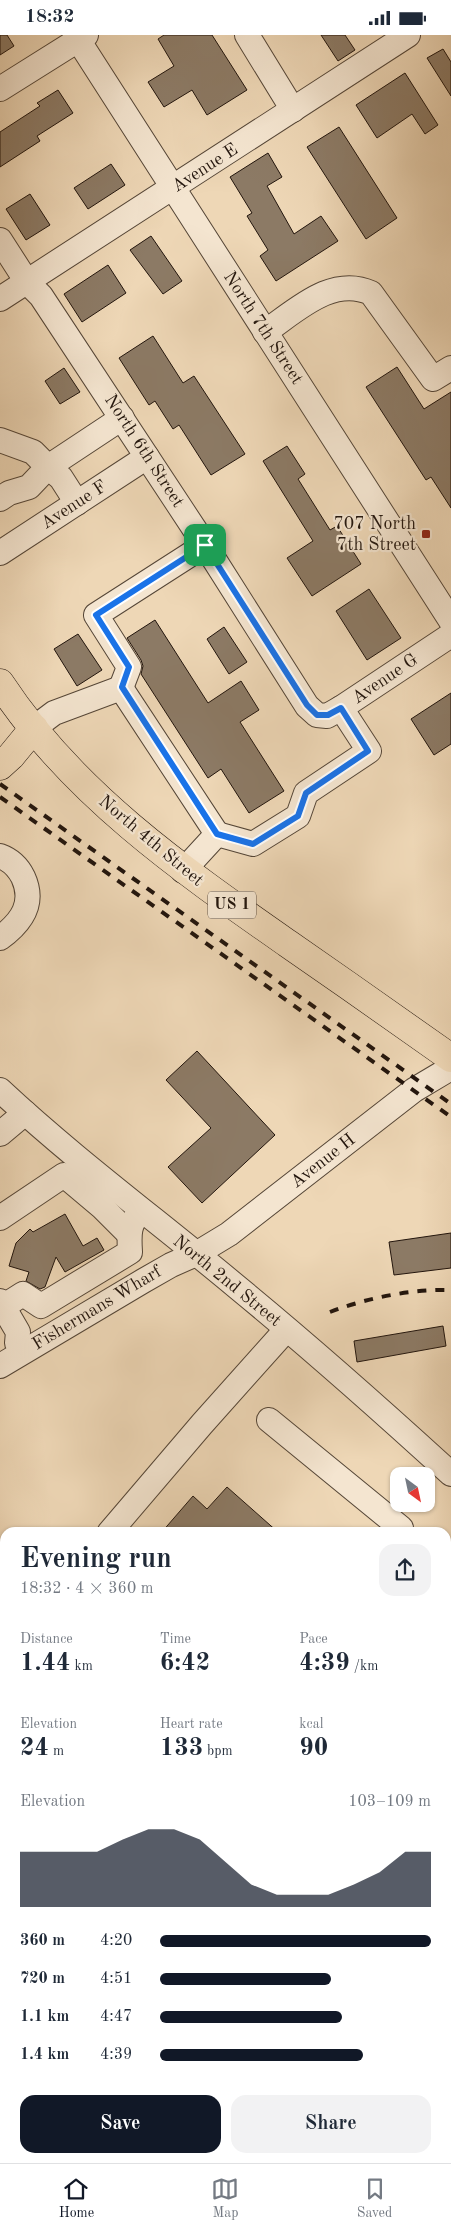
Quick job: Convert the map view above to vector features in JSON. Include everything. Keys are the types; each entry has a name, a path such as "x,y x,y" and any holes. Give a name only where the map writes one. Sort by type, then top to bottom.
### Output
{"main road":[{"name":"North 4th Street","path":"0,683 59,758 139,835 183,871 451,1058"},
{"path":"0,737 34,728"},
{"path":"0,765 11,756 34,728"}],"street":[{"path":"247,35 293,110"},
{"name":"Avenue E","path":"0,299 408,35"},
{"path":"0,89 80,37"},
{"name":"North 7th Street","path":"80,37 173,188 451,621"},
{"name":"North 6th Street","path":"0,240 27,281 41,296 148,457 307,705 317,715"},
{"path":"265,332 328,290 358,287 370,293 433,379 451,368"},
{"path":"0,499 9,493 29,487 48,467 122,418"},
{"path":"0,440 33,452 61,478 77,503"},
{"name":"Avenue F","path":"0,553 148,457"},
{"path":"34,728 54,713 122,687 129,667 96,615 205,545"},
{"name":"Avenue G","path":"317,715 328,715 341,708 451,635"},
{"path":"122,687 217,834 253,844 298,816 306,793 368,751 341,708"},
{"path":"183,871 217,834"},
{"path":"0,857 10,860 20,871 29,890 26,911 11,930 0,937"},
{"name":"Avenue H","path":"196,1254 229,1233 414,1090 451,1068"},
{"name":"North 2nd Street","path":"0,1090 25,1113 373,1403 451,1474"},
{"path":"0,1133 25,1113"},
{"path":"2,1213 64,1175 102,1207 128,1233"},
{"path":"14,1342 18,1332 2,1303 23,1295 42,1306 130,1252 128,1233 134,1218 142,1211"},
{"name":"Fishermans Wharf","path":"0,1366 14,1342 104,1304 171,1265 196,1254"},
{"path":"87,1278 104,1304"},
{"path":"114,1527 286,1330"},
{"path":"270,1420 399,1527"}],"building":[{"path":"0,35 7,35 14,46 0,55"},
{"path":"164,35 212,35 247,90 207,115 192,90 164,107 148,82 174,66 158,39"},
{"path":"321,35 345,35 355,50 338,61"},
{"path":"443,49 451,62 451,96 427,58"},
{"path":"405,73 438,125 425,134 412,114 377,138 356,105"},
{"path":"58,90 73,113 37,136 40,141 0,167 0,132 40,106 37,103"},
{"path":"339,127 397,218 366,239 307,147"},
{"path":"268,153 282,177 267,186 294,234 321,216 338,241 276,281 260,256 268,250 247,216 252,213 230,177"},
{"path":"111,164 125,185 88,209 74,188"},
{"path":"30,194 50,225 26,240 6,209"},
{"path":"151,236 182,281 163,294 130,250"},
{"path":"108,265 126,293 82,322 64,294"},
{"path":"153,336 183,383 194,376 245,454 211,475 179,425 173,429 155,401 149,405 119,358"},
{"path":"397,367 424,409 451,392 451,508 431,477 426,480 366,387"},
{"path":"64,368 80,392 60,404 45,381"},
{"path":"287,446 305,474 298,479 330,530 337,526 361,564 312,596 287,558 313,541 263,461"},
{"path":"369,589 401,638 367,660 336,611"},
{"path":"155,620 208,703 241,681 259,710 240,722 284,791 249,813 221,769 208,778 141,674 143,666 141,660 127,638"},
{"path":"224,627 247,662 229,674 207,639"},
{"path":"78,634 102,670 77,686 54,649"},
{"path":"451,693 451,744 434,755 411,719"},
{"path":"197,1051 275,1135 202,1203 168,1167 211,1128 166,1080"},
{"path":"65,1214 83,1246 97,1238 104,1250 65,1272 56,1257 45,1287 40,1289 26,1281 29,1272 9,1266 16,1243 30,1229 33,1232"},
{"path":"451,1233 451,1268 394,1275 389,1242"},
{"path":"443,1326 446,1346 357,1362 354,1341"},
{"path":"227,1487 272,1527 166,1527 193,1496 207,1509"}],"railway":[{"path":"0,784 451,1104"},
{"path":"0,797 451,1117"},
{"path":"330,1312 389,1295 451,1290"}],"place":[{"name":"707 North 7th Street","path":"426,534"}],"route":[{"path":"205,545 307,705 317,715 328,715 341,708 368,751 306,793 298,816 253,844 217,834 122,687 129,667 96,615 205,545"}]}
